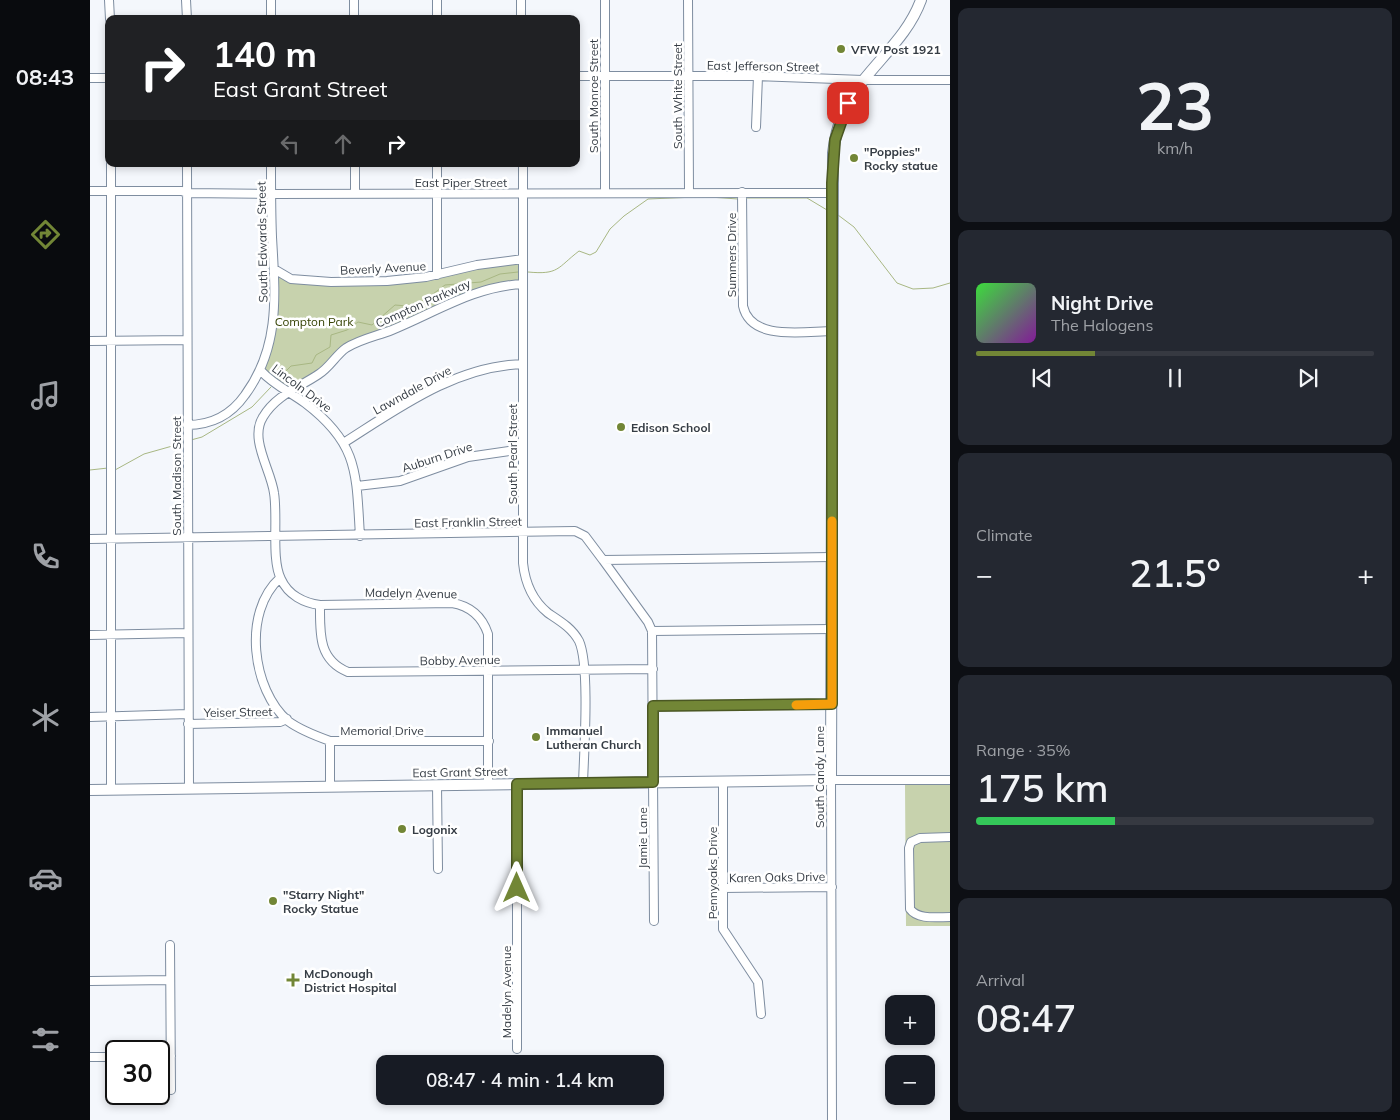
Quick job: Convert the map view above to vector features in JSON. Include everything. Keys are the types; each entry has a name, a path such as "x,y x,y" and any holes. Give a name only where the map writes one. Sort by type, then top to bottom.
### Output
{"main road":[{"name":"South Candy Lane","path":"832,780 833,153 838,130 848,103 863,80 899,39 914,17 921,0"},
{"name":"East Grant Street","path":"90,790 832,780"}],"street":[{"path":"110,0 110,15"},
{"path":"186,0 186,15"},
{"path":"271,0 271,15"},
{"path":"354,0 354,15"},
{"path":"437,0 437,15"},
{"path":"521,0 521,15"},
{"name":"South Monroe Street","path":"605,0 605,192"},
{"name":"South White Street","path":"688,0 689,191"},
{"name":"East Jefferson Street","path":"580,76 758,76 863,80 950,80"},
{"path":"756,127 758,76"},
{"path":"90,78 105,78"},
{"path":"111,167 111,790"},
{"name":"South Madison Street","path":"187,167 186,340 189,789"},
{"name":"South Edwards Street","path":"187,425 206,423 228,413 240,402 261,371 271,337 274,310 271,167"},
{"path":"354,167 354,194"},
{"path":"437,167 437,275"},
{"name":"South Pearl Street","path":"523,167 524,570 530,590 544,609 564,623 575,635 581,646 584,670 583,783"},
{"name":"East Piper Street","path":"90,191 182,191 188,193 271,194 689,191 832,192"},
{"name":"Summers Drive","path":"742,192 743,306 747,317 758,328 770,331 833,331"},
{"name":"Beverly Avenue","path":"274,269 291,279 331,282 404,280 437,275 477,265 523,259"},
{"name":"Compton Parkway","path":"288,391 321,373 337,356 353,344 393,330 478,291 506,285 523,284"},
{"path":"90,342 186,340"},
{"name":"Lawndale Drive","path":"345,442 410,401 455,378 490,368 523,364"},
{"name":"Lincoln Drive","path":"261,371 272,382 288,391 327,421 345,442 354,467 360,536"},
{"path":"280,578 277,570 274,492 258,431 263,416 288,391"},
{"name":"Auburn Drive","path":"357,486 400,481 468,457 523,449"},
{"name":"East Franklin Street","path":"90,539 580,533 587,538 603,560"},
{"path":"603,560 832,558"},
{"name":"Jamie Lane","path":"603,560 648,622 652,631 654,921"},
{"name":"Madelyn Avenue","path":"280,578 293,595 306,602 320,605 452,603 464,606 475,612 486,628 489,671 488,784"},
{"name":"Memorial Drive","path":"280,578 273,586 262,609 256,629 255,648 262,679 275,705 287,719 306,732 330,741 488,741"},
{"name":"Bobby Avenue","path":"320,605 320,638 324,650 331,661 348,672 653,669"},
{"path":"652,631 832,629"},
{"path":"90,635 187,633"},
{"path":"653,706 832,704"},
{"name":"Yeiser Street","path":"90,717 188,714"},
{"name":"Yeiser Street","path":"188,724 280,722 287,719"},
{"path":"330,741 330,787"},
{"name":"East Grant Street","path":"832,780 950,780"},
{"name":"South Candy Lane","path":"832,780 832,1120"},
{"name":"Pennyoaks Drive","path":"723,782 723,929 758,982 761,1014"},
{"name":"Madelyn Avenue","path":"517,784 517,1049"},
{"path":"437,786 438,868"},
{"path":"950,838 920,838 911,842 909,848 910,909 914,915 950,917"},
{"name":"Karen Oaks Drive","path":"723,888 832,887"},
{"path":"170,945 171,1090"},
{"path":"90,981 170,980"},
{"path":"90,1057 105,1056"}],"green space":[{"name":"Compton Park","path":"523,259 523,284 506,285 358,342 288,391 261,371 268,350 274,269 291,279 387,281"},
{"path":"950,784 950,926 906,926 905,785"}],"waterway":[{"path":"528,272 552,271 579,251 590,255 596,252 610,229 624,216 648,199 697,197"},
{"path":"709,197 738,199"},
{"path":"746,198 807,198 827,210"},
{"path":"838,215 854,227 897,283 913,289 933,288 950,283"},
{"path":"277,380 291,366 312,363 316,355 330,347 331,335 347,330 358,322 372,325 395,305 407,306 425,300 445,285 481,282 500,274 518,272"},
{"path":"191,440 202,437 252,407 271,387"},
{"path":"115,470 144,454 183,443"},
{"path":"90,470 108,468"}],"slow traffic":[{"path":"796,705 832,704 832,521"}],"place":[{"name":"VFW Post 1921","path":"841,49"},
{"name":"\"Poppies\" Rocky statue","path":"854,158"},
{"name":"Edison School","path":"621,427"},
{"name":"Immanuel Lutheran Church","path":"536,737"},
{"name":"Logonix","path":"402,829"},
{"name":"\"Starry Night\" Rocky Statue","path":"273,901"},
{"name":"McDonough District Hospital","path":"293,980"}],"route":[{"path":"517,888 517,784 653,782 653,706 832,704 832,166 835,140 848,103"}]}
